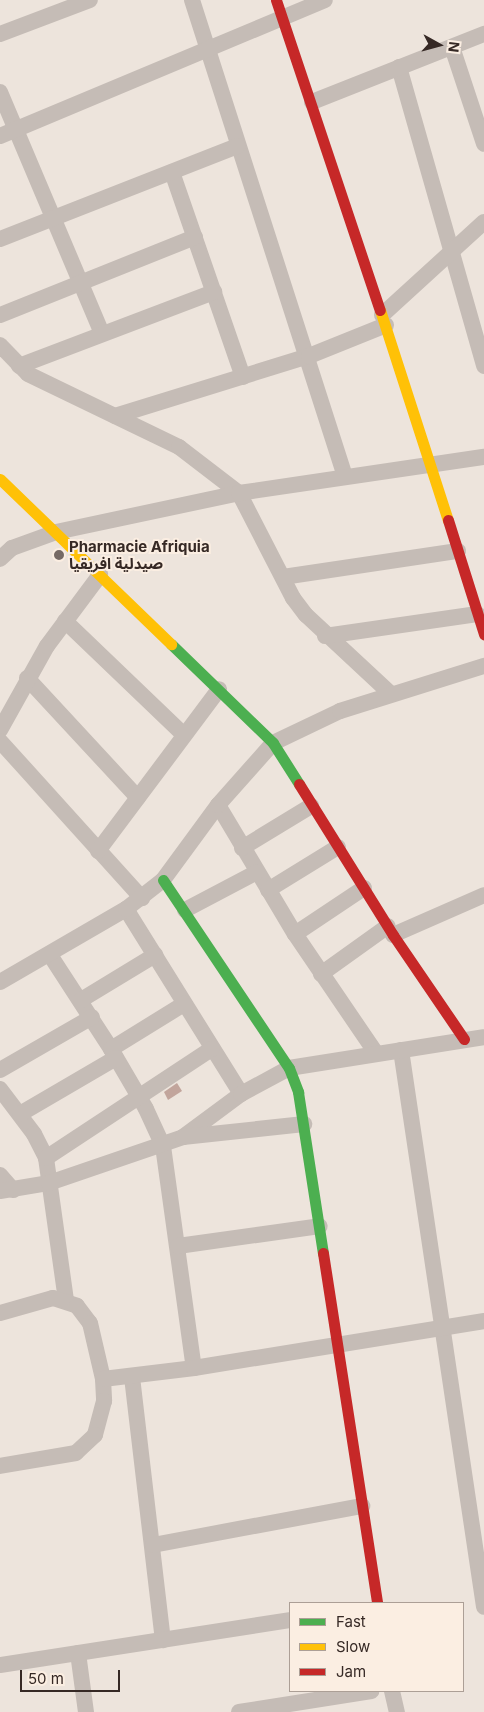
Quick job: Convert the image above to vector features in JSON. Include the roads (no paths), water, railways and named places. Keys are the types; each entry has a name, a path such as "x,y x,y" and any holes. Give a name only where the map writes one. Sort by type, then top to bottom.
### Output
{"street":[{"path":"0,34 90,0"},
{"path":"192,0 236,146 309,356 346,476"},
{"path":"276,0 384,320 484,634"},
{"path":"8,133 326,0"},
{"path":"312,102 484,34"},
{"path":"452,47 484,144"},
{"path":"399,67 451,252 479,326 484,366"},
{"path":"0,92 8,133 52,217 102,333"},
{"path":"0,239 236,146"},
{"path":"172,172 243,377"},
{"path":"115,416 309,356 384,320 451,252 484,222"},
{"path":"0,315 194,237"},
{"path":"18,366 214,292"},
{"path":"0,345 18,366 41,382 191,454 239,493 282,578 298,604 325,636 390,693"},
{"path":"0,559 12,548 56,532 239,493 346,476 430,467 484,457"},
{"path":"0,479 273,743 390,931 464,1039"},
{"path":"282,578 458,551"},
{"path":"0,730 27,678 65,621 100,575"},
{"path":"325,636 477,614"},
{"path":"65,621 183,734"},
{"path":"0,982 50,955 126,909 163,880 218,806 273,743 326,716 390,693 484,666"},
{"path":"27,678 138,798"},
{"path":"98,851 183,734 219,689"},
{"path":"0,741 142,898"},
{"path":"218,806 295,934 376,1053"},
{"path":"242,848 311,806"},
{"path":"268,890 338,847"},
{"path":"185,910 257,872"},
{"path":"163,880 185,910 289,1068 304,1124 377,1602"},
{"path":"295,934 364,888"},
{"path":"321,974 390,931 484,895"},
{"path":"126,909 211,1049 241,1094"},
{"path":"50,955 92,1017 138,1096 162,1146 178,1246 194,1368"},
{"path":"81,1000 155,955"},
{"path":"20,1114 113,1054 184,1004"},
{"path":"0,1070 92,1017"},
{"path":"0,1175 6,1190 49,1184 162,1146 183,1137 241,1094 289,1068 484,1037"},
{"path":"46,1158 211,1049"},
{"path":"401,1050 484,1607"},
{"path":"0,1089 20,1114 46,1158 66,1300"},
{"path":"183,1137 304,1124"},
{"path":"178,1246 320,1226"},
{"path":"0,1313 42,1299 66,1300 77,1306 90,1323 103,1379 101,1419 86,1446 70,1454 0,1466"},
{"path":"103,1379 194,1368 338,1343 484,1321"},
{"path":"132,1377 163,1640"},
{"path":"153,1544 362,1506"},
{"path":"0,1665 289,1620"},
{"path":"78,1653 86,1712"},
{"path":"239,1712 365,1692"},
{"path":"392,1692 397,1712"}],"place":[{"name":"Pharmacie Afriquia صيدلية افريقيا","path":"59,555"}]}
